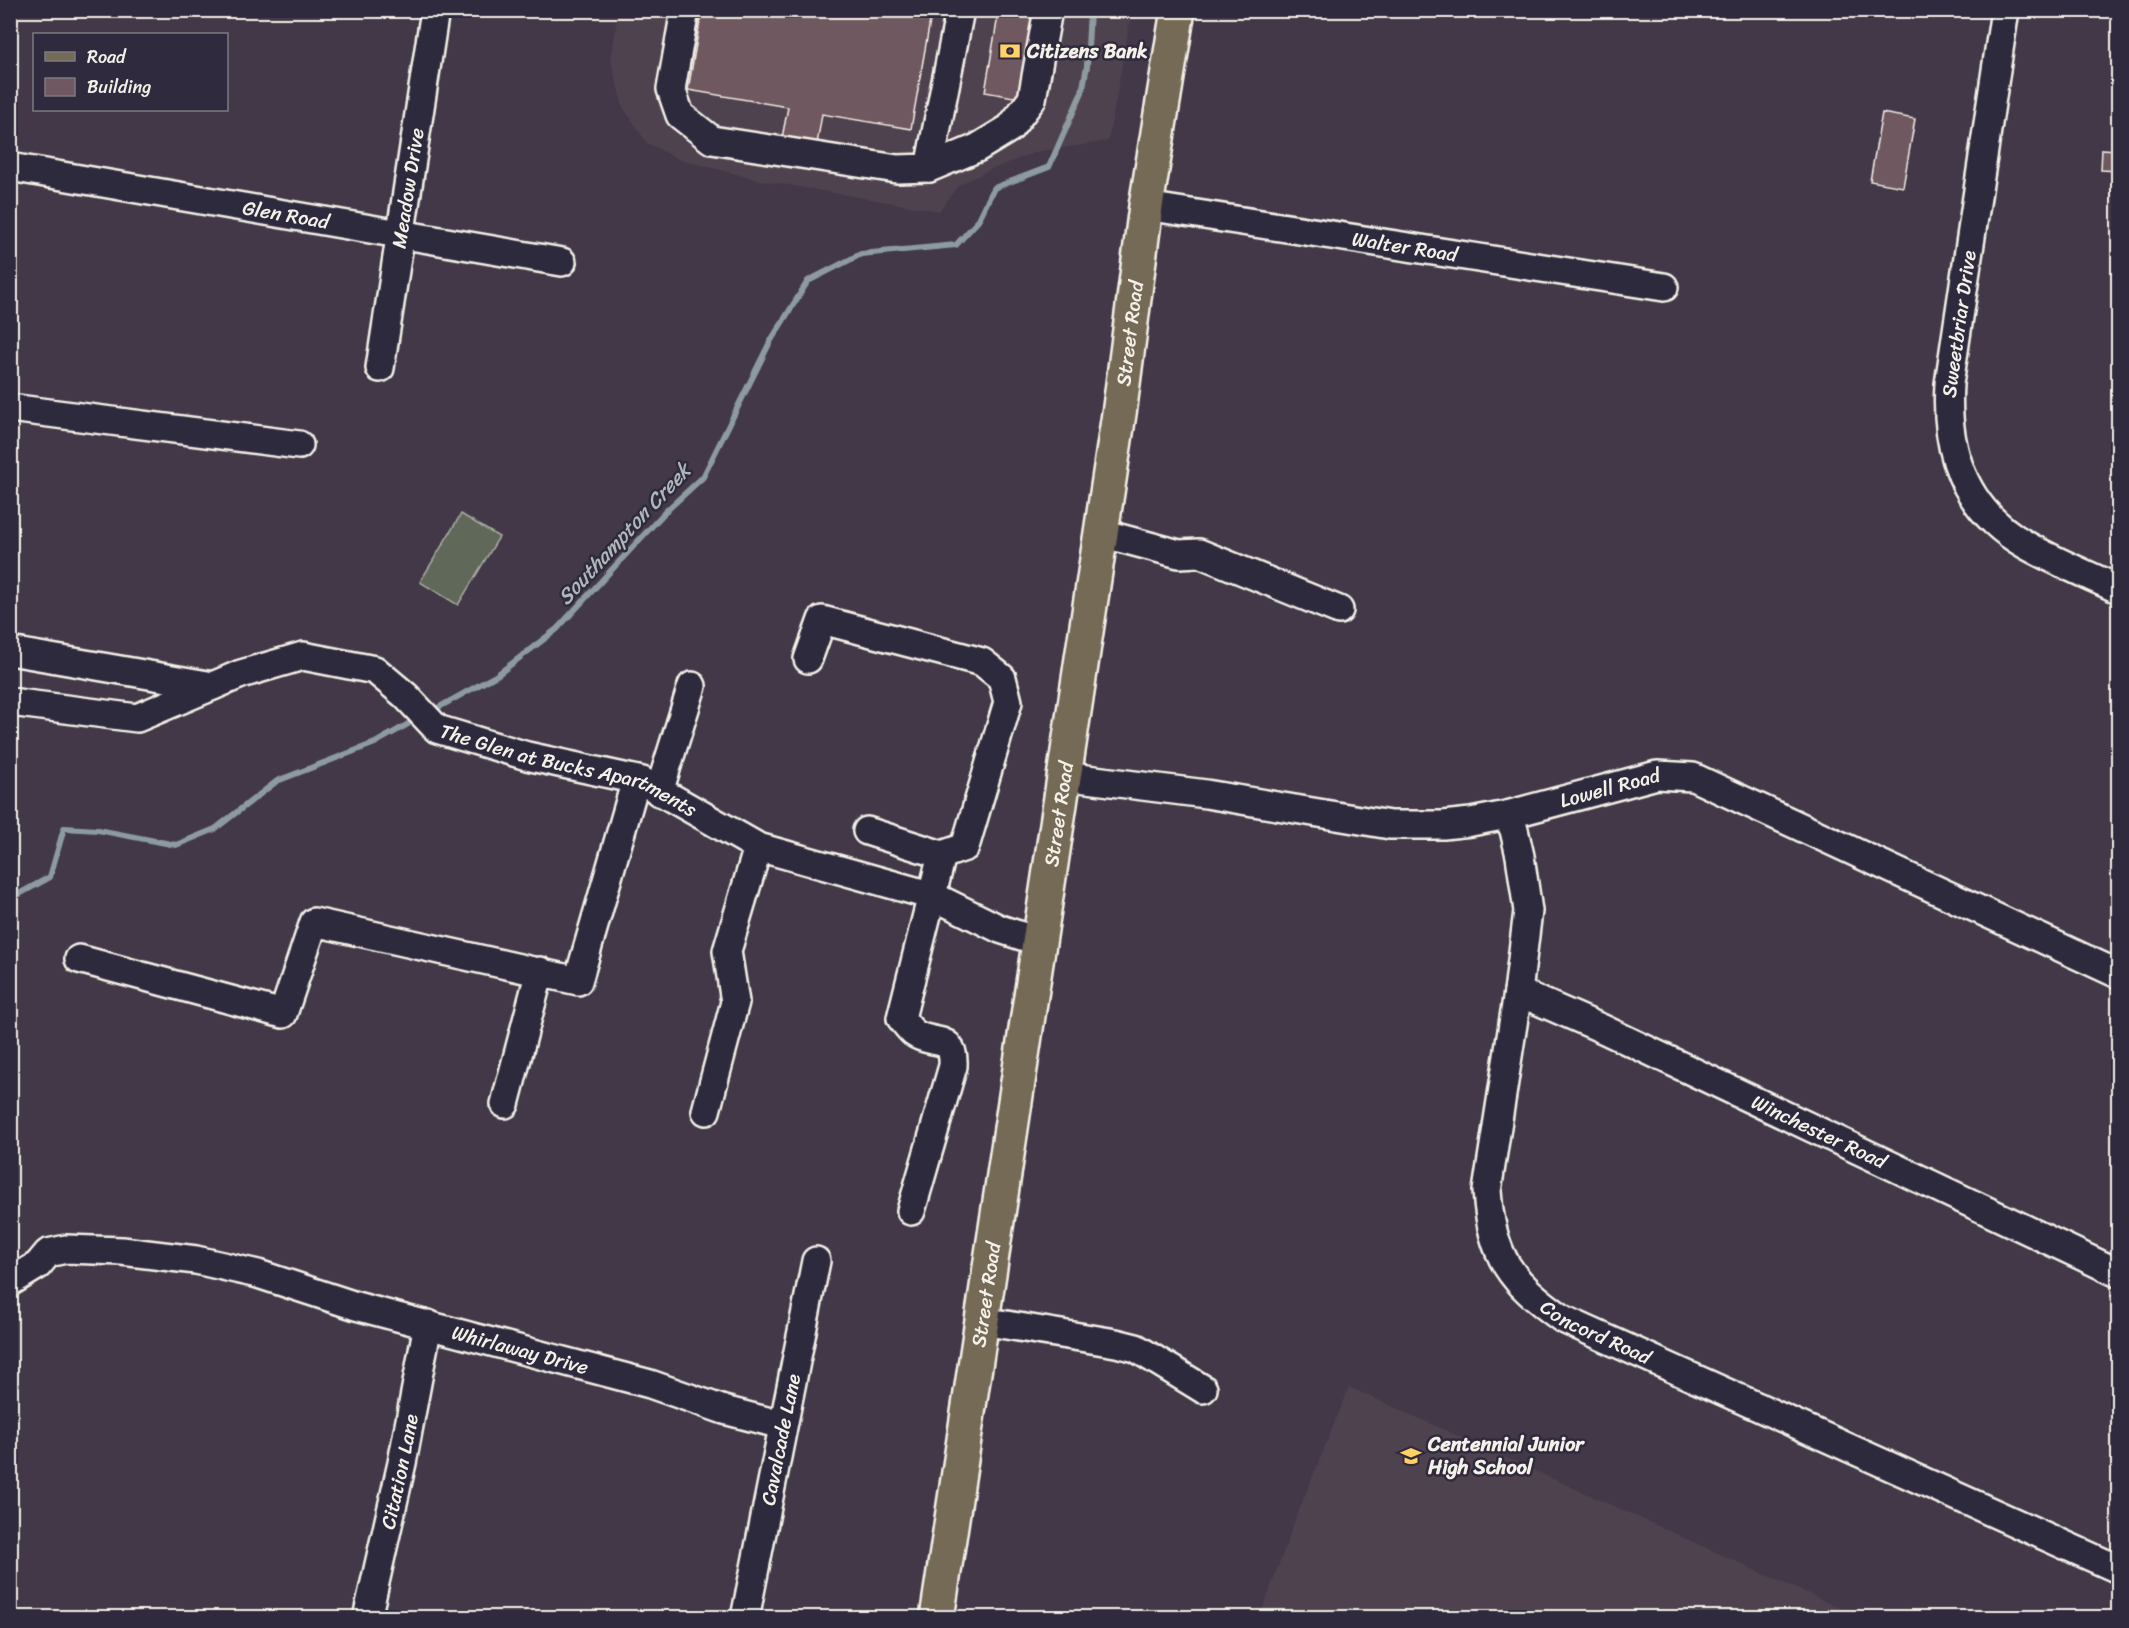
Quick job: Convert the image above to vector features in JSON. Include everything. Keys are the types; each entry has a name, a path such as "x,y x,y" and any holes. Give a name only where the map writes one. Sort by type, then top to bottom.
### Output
{"main road":[{"name":"Street Road","path":"937,1617 1120,407 1146,206 1178,10"}],"street":[{"name":"Meadow Drive","path":"380,368 435,10"},
{"path":"685,10 671,89 680,115 712,140 897,170 929,168 977,148 1010,128 1032,99 1048,10"},
{"path":"929,168 960,10"},
{"name":"Sweetbriar Drive","path":"2005,10 1949,384 1947,409 1951,441 1965,484 1977,502 1994,520 2026,545 2118,589"},
{"name":"Glen Road","path":"10,167 562,262"},
{"name":"Walter Road","path":"1146,206 1664,287"},
{"path":"10,408 299,445"},
{"path":"1101,533 1179,554 1199,553 1339,610"},
{"path":"808,659 822,620 982,662 1002,678 1008,702 965,847 942,855 867,831"},
{"path":"10,651 213,686"},
{"name":"The Glen at Bucks Apartments","path":"10,702 137,717 241,674 303,656 375,670 406,696 437,729 527,756 648,786 758,847 933,896 1000,929 1040,942"},
{"path":"79,959 282,1014 314,922 578,981 648,786 692,686"},
{"name":"Lowell Road","path":"1063,776 1206,794 1390,825 1443,825 1507,815 1657,775 1694,777 2118,974"},
{"name":"Concord Road","path":"1507,815 1514,830 1520,855 1528,912 1487,1191 1489,1220 1495,1243 1514,1277 1534,1298 1563,1319 2118,1569"},
{"path":"706,1111 735,1002 727,951 758,847"},
{"path":"911,1211 953,1066 954,1054 945,1043 915,1034 901,1018 942,855"},
{"path":"505,1104 540,972"},
{"name":"Winchester Road","path":"1518,992 1603,1029 2118,1273"},
{"name":"Whirlaway Drive","path":"10,1282 38,1265 48,1253 66,1249 122,1251 196,1260 258,1274 356,1306 650,1384 724,1410 782,1425"},
{"name":"Cavalcade Lane","path":"744,1617 816,1261"},
{"path":"982,1321 1136,1348 1203,1389"},
{"name":"Citation Lane","path":"367,1617 402,1463 428,1324"}],"shaded area":[{"path":"618,11 1132,11 1108,141 1036,152 987,171 959,185 939,211 759,180 678,159 647,143 623,107 611,61"},
{"name":"Centennial Junior High School","path":"1349,1387 1860,1617 1260,1617 1293,1525"}],"green space":[{"path":"461,514 499,537 458,605 420,582"}],"building":[{"path":"702,10 932,10 911,129 822,114 817,144 782,138 788,107 688,90"},
{"name":"Citizens Bank","path":"999,10 1035,10 1019,98 985,92"},
{"path":"1882,113 1915,119 1903,187 1870,181"},
{"path":"2102,149 2118,150 2118,171 2101,170"}],"waterway":[{"name":"Southampton Creek","path":"432,711 497,675 557,629 665,512 703,477 770,342 808,281 861,254 956,245 978,221 994,188 1049,167 1082,92 1087,66 1090,10"},
{"name":"Southampton Creek","path":"10,899 50,877 64,828 98,830 176,845 215,829 277,781 375,743 417,719"}],"place":[{"name":"Citizens Bank","path":"1010,51"},
{"name":"Centennial Junior High School","path":"1411,1456"}]}
